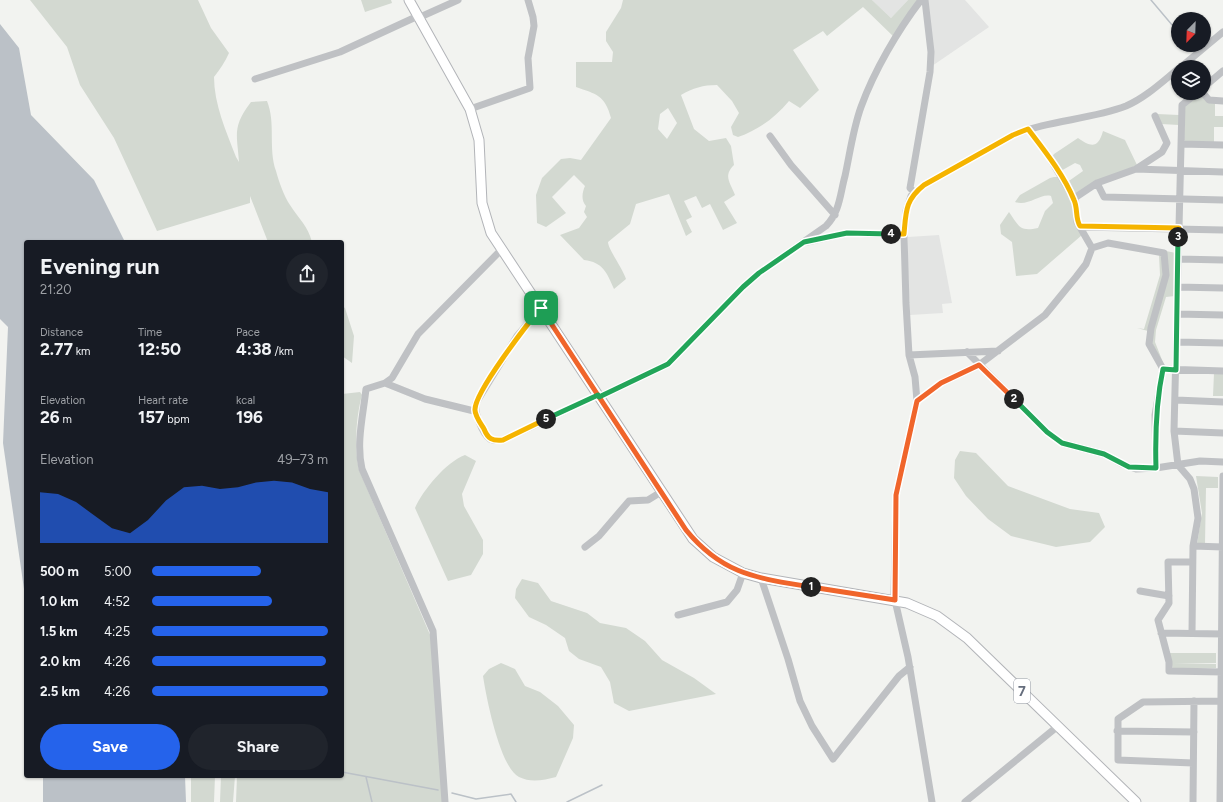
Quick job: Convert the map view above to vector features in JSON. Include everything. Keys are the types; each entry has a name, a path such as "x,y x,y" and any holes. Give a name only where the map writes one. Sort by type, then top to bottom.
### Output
{"main road":[{"name":"7","path":"409,0 470,109 479,140 481,197 484,213 491,233 686,530 698,543 719,561 743,573 761,578 895,600 928,612 951,625 1136,802"}],"street":[{"path":"254,79 340,52 458,0"},
{"path":"470,109 530,88 528,58 534,26 528,0"},
{"path":"541,308 517,336 489,379 476,404 474,411 490,439 496,441 503,440 668,364 743,287 759,273 826,226 835,214 860,109 865,97 877,69 921,0"},
{"path":"914,192 910,188 930,72 931,52 925,0"},
{"path":"1189,60 1223,32"},
{"path":"1211,81 1223,71"},
{"path":"932,802 910,667 895,600 896,495 917,401 915,377 909,354 904,276 904,234 907,205 914,192 924,185 1013,135 1028,129 1125,106 1140,98 1171,75"},
{"path":"1188,100 1182,105 1176,400 1174,431 1178,465 1190,479 1197,504 1198,518 1192,562 1192,633"},
{"path":"1208,100 1223,101"},
{"path":"1074,200 1076,197 1097,183 1136,169 1162,152 1166,143 1155,116"},
{"path":"917,401 941,383 979,365 1045,315 1086,264 1092,248 1077,222 1074,200 1049,157 1028,129"},
{"path":"770,136 791,164 835,214"},
{"path":"1181,144 1223,145"},
{"path":"1136,169 1223,172"},
{"path":"1097,183 1104,197 1223,200"},
{"path":"1080,226 1223,230"},
{"path":"804,242 847,233 904,234"},
{"path":"1092,248 1108,243 1164,253 1166,275 1151,328 1149,344 1163,369 1156,415 1156,468"},
{"path":"445,802 433,632 398,548 367,480 360,459 360,432 366,389 386,383 392,378 418,334 502,249"},
{"path":"1178,259 1223,260"},
{"path":"1178,286 1223,288"},
{"path":"1177,314 1223,315"},
{"path":"1177,342 1223,343"},
{"path":"909,354 998,351"},
{"path":"967,352 1057,440 1076,448 1104,454 1129,467 1156,468 1200,461 1223,462"},
{"path":"1163,369 1223,371"},
{"path":"386,383 426,399 474,411"},
{"path":"1176,400 1223,402"},
{"path":"1174,431 1223,433"},
{"path":"1220,802 1223,476"},
{"path":"585,547 599,536 629,501 648,500 662,492"},
{"path":"1193,546 1223,547"},
{"path":"1192,562 1168,562 1169,603 1158,620 1169,662 1169,671 1222,672"},
{"path":"678,615 727,602 737,590 743,573"},
{"path":"761,578 800,701 812,726 833,759 899,676 910,667"},
{"path":"1140,591 1169,596"},
{"path":"1161,633 1222,634"},
{"path":"1193,802 1194,701"},
{"path":"1193,763 1118,760 1118,719 1143,702 1222,702"},
{"path":"965,802 1058,726"},
{"path":"1117,731 1194,732"}],"shaded area":[{"path":"30,0 198,0 211,28 229,53 214,77 218,107 236,157 239,162 237,131 241,118 251,102 267,101 271,118 272,153 279,180 288,201 306,227 311,240 267,240 250,196 250,203 157,231 114,138 80,85 67,47"},
{"path":"361,0 391,0 392,3 365,12"},
{"path":"623,0 872,0 891,18 908,0 919,0 895,38 863,7 827,36 823,31 793,50 819,90 800,108 789,101 766,123 738,137 733,135 731,127 739,113 732,101 717,85 698,87 681,95 694,129 709,141 726,138 731,146 734,165 729,172 728,179 735,195 724,202 737,223 723,230 710,204 702,208 696,196 684,201 692,217 686,220 692,232 686,236 669,194 636,204 630,224 608,242 610,249 626,279 614,289 604,269 596,263 584,260 560,235 579,228 587,217 584,212 586,206 582,196 585,186 574,175 552,197 566,213 546,227 537,223 536,195 542,178 561,159 570,158 581,160 611,118 606,104 599,96 576,87 576,62 612,62 613,52 606,41 606,32 621,8","holes":["668,108 677,123 667,139 658,129 660,114"]},
{"path":"872,0 908,0 891,18"},
{"path":"927,0 965,0 989,27 932,66"},
{"path":"0,24 19,48 31,115 94,180 124,240 24,240 24,589 3,443 8,327 0,319"},
{"path":"1192,100 1210,100 1215,103 1215,116 1223,116 1223,127 1214,127 1214,142 1184,140 1185,106"},
{"path":"1157,114 1179,115 1179,125 1161,124"},
{"path":"1103,131 1125,140 1137,165 1074,196 1066,183 1083,171 1080,165 1075,163 1059,172 1052,157 1054,154 1078,138 1094,145 1099,141"},
{"path":"1054,177 1058,177 1072,199 1082,235 1037,274 1016,276 1012,242 1001,234 1000,225 1009,212 1020,227 1027,229 1038,228 1045,211 1053,203 1051,196 1043,196 1025,203 1015,202 1020,195"},
{"path":"939,235 952,303 942,304 943,313 910,315 908,237"},
{"path":"1166,251 1176,253 1175,296 1166,297 1156,330 1155,342 1164,365 1152,343 1153,329 1169,275"},
{"path":"1159,255 1162,257 1164,274 1148,331 1137,328 1144,329 1160,275"},
{"path":"344,307 354,336 352,363 344,357"},
{"path":"1214,373 1223,373 1223,396 1213,396"},
{"path":"360,392 362,395 358,413 356,442 359,470 431,637 443,802 236,802 237,778 344,778 344,394"},
{"path":"960,451 976,453 1008,486 1070,509 1099,513 1105,527 1090,542 1056,547 1011,536 988,519 966,496 954,478 955,460"},
{"path":"465,455 476,461 462,494 464,506 483,540 483,554 471,575 448,581 415,508 429,485 436,477 450,464"},
{"path":"1196,476 1218,477 1218,488 1206,488 1205,544 1197,544 1202,513"},
{"path":"522,579 538,583 551,601 587,613 600,623 626,628 645,641 662,660 694,678 716,694 629,711 614,703 610,682 601,667 579,659 569,651 565,638 546,625 529,617 515,598 516,589"},
{"path":"1169,653 1216,653 1216,663 1174,663 1216,664 1216,668 1173,669"},
{"path":"501,663 515,669 525,686 540,692 558,706 574,725 573,738 556,777 538,780 524,779 512,771 506,760 495,731 483,676 489,669"},
{"path":"43,778 185,778 186,802 43,802"},
{"path":"191,778 215,778 214,802 191,802"},
{"path":"221,778 235,778 233,802 220,802"}],"waterway":[{"path":"1151,0 1171,24"},
{"path":"344,772 438,790"},
{"path":"366,777 372,802"},
{"path":"567,802 602,785"},
{"path":"452,793 476,799 511,794 516,802"}],"route":[{"path":"541,308 517,336 481,393 476,404 474,411 490,439 496,441 503,440 598,395 599,397 659,370 676,357 743,287 759,273 804,242 847,233 904,234 907,205 914,192 1013,135 1028,129 1049,157 1074,200 1077,222 1080,226 1179,228 1176,370 1163,369 1159,386 1155,438 1156,468 1136,469 1122,464 1104,454 1076,448 1062,443 1047,432 979,365 956,375 941,383 917,401 898,484 895,504 895,600 752,576 729,567 713,557 686,530 662,492 630,444 599,397 598,395 585,376 541,308"}]}
